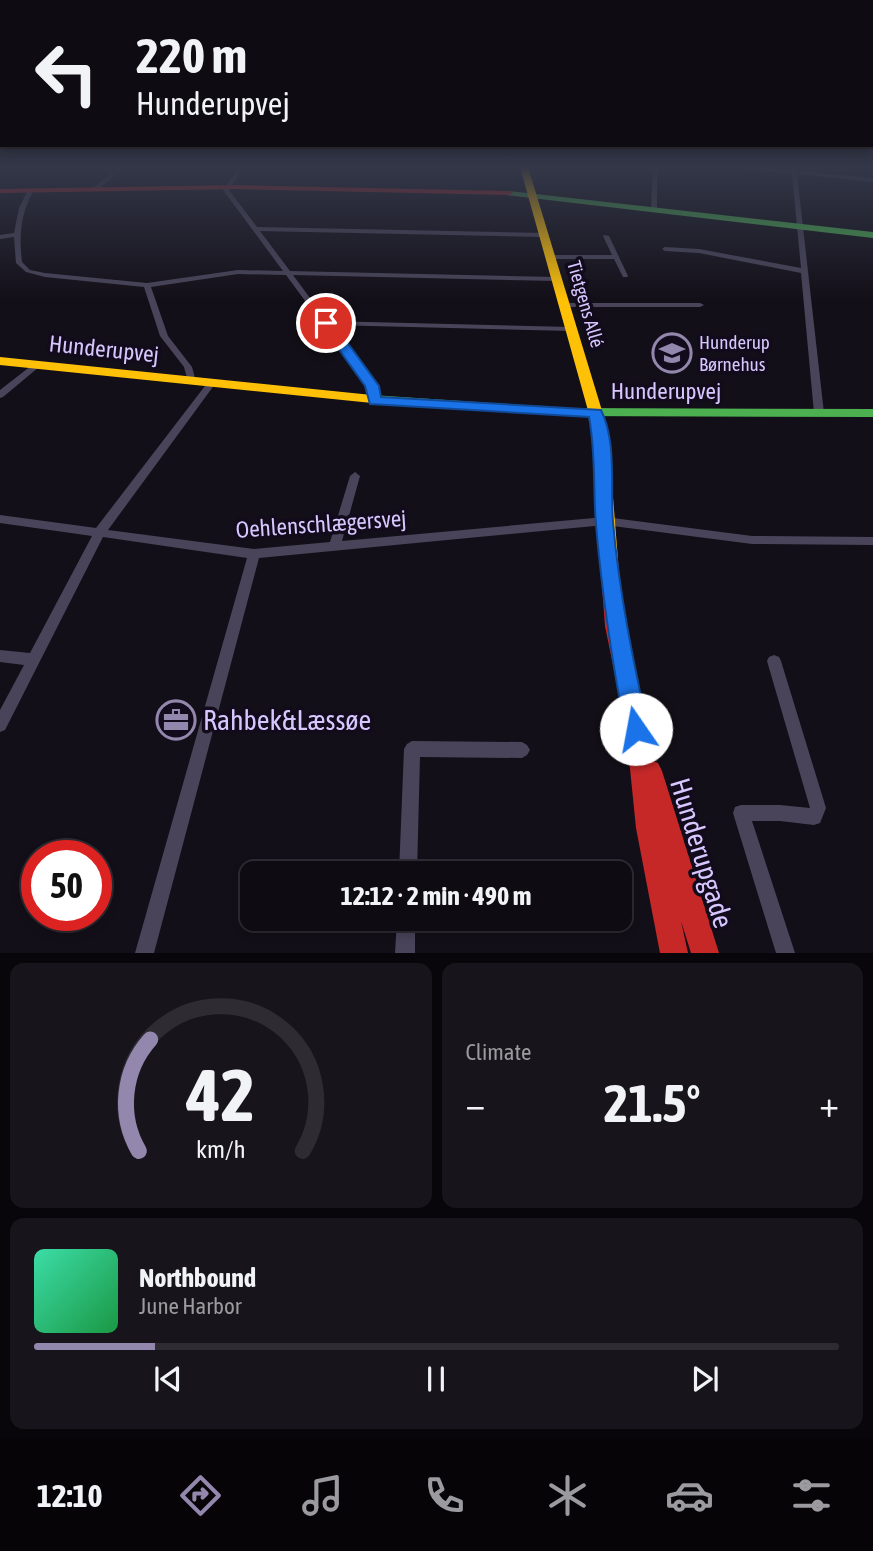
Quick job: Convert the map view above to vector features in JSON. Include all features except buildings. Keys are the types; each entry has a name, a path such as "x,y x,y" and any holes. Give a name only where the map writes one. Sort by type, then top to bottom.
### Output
{"street":[{"path":"21,211 15,235 19,263 28,271 147,285 220,273 557,279"},
{"path":"242,211 372,386 374,401"},
{"name":"Tietgens Allé","path":"537,211 596,414"},
{"path":"682,211 873,235"},
{"path":"799,211 819,413"},
{"path":"255,229 544,235"},
{"path":"0,237 15,235"},
{"path":"606,236 625,276"},
{"path":"665,249 699,251 804,271"},
{"path":"550,257 616,257"},
{"path":"147,285 164,336 188,367 191,378 188,381"},
{"path":"565,305 700,305"},
{"path":"326,323 571,329"},
{"name":"Hunderupvej","path":"0,361 374,401 596,414 873,414"},
{"path":"0,395 36,365"},
{"path":"0,725 99,533 211,384"},
{"name":"Hunderupgade","path":"596,414 602,447 604,521 615,626 636,729 649,828 674,953"},
{"path":"335,546 355,476"},
{"name":"Oehlenschlægersvej","path":"0,519 254,554 604,521 752,540 873,541"},
{"path":"144,953 254,554"},
{"path":"0,656 34,660"},
{"path":"774,662 818,808 814,817 780,813 741,813 786,953"},
{"name":"Hunderupgade","path":"636,729 705,953"},
{"path":"408,861 412,749 522,750"},
{"path":"405,953 406,931"}],"traffic: fast":[{"path":"669,211 873,235"},
{"path":"372,399 567,412 873,413"}],"traffic: slow":[{"path":"537,211 596,414 602,447 609,560"},
{"path":"0,361 372,399"}],"traffic: jam":[{"path":"609,560 615,626 637,729 649,828 674,953"},
{"path":"650,771 705,953"}],"place":[{"name":"Hunderup Børnehus","path":"672,353"},
{"name":"Rahbek&Læssøe","path":"176,720"}],"route":[{"path":"326,323 372,386 374,401 596,414 602,447 604,521 615,626 636,729"}]}
